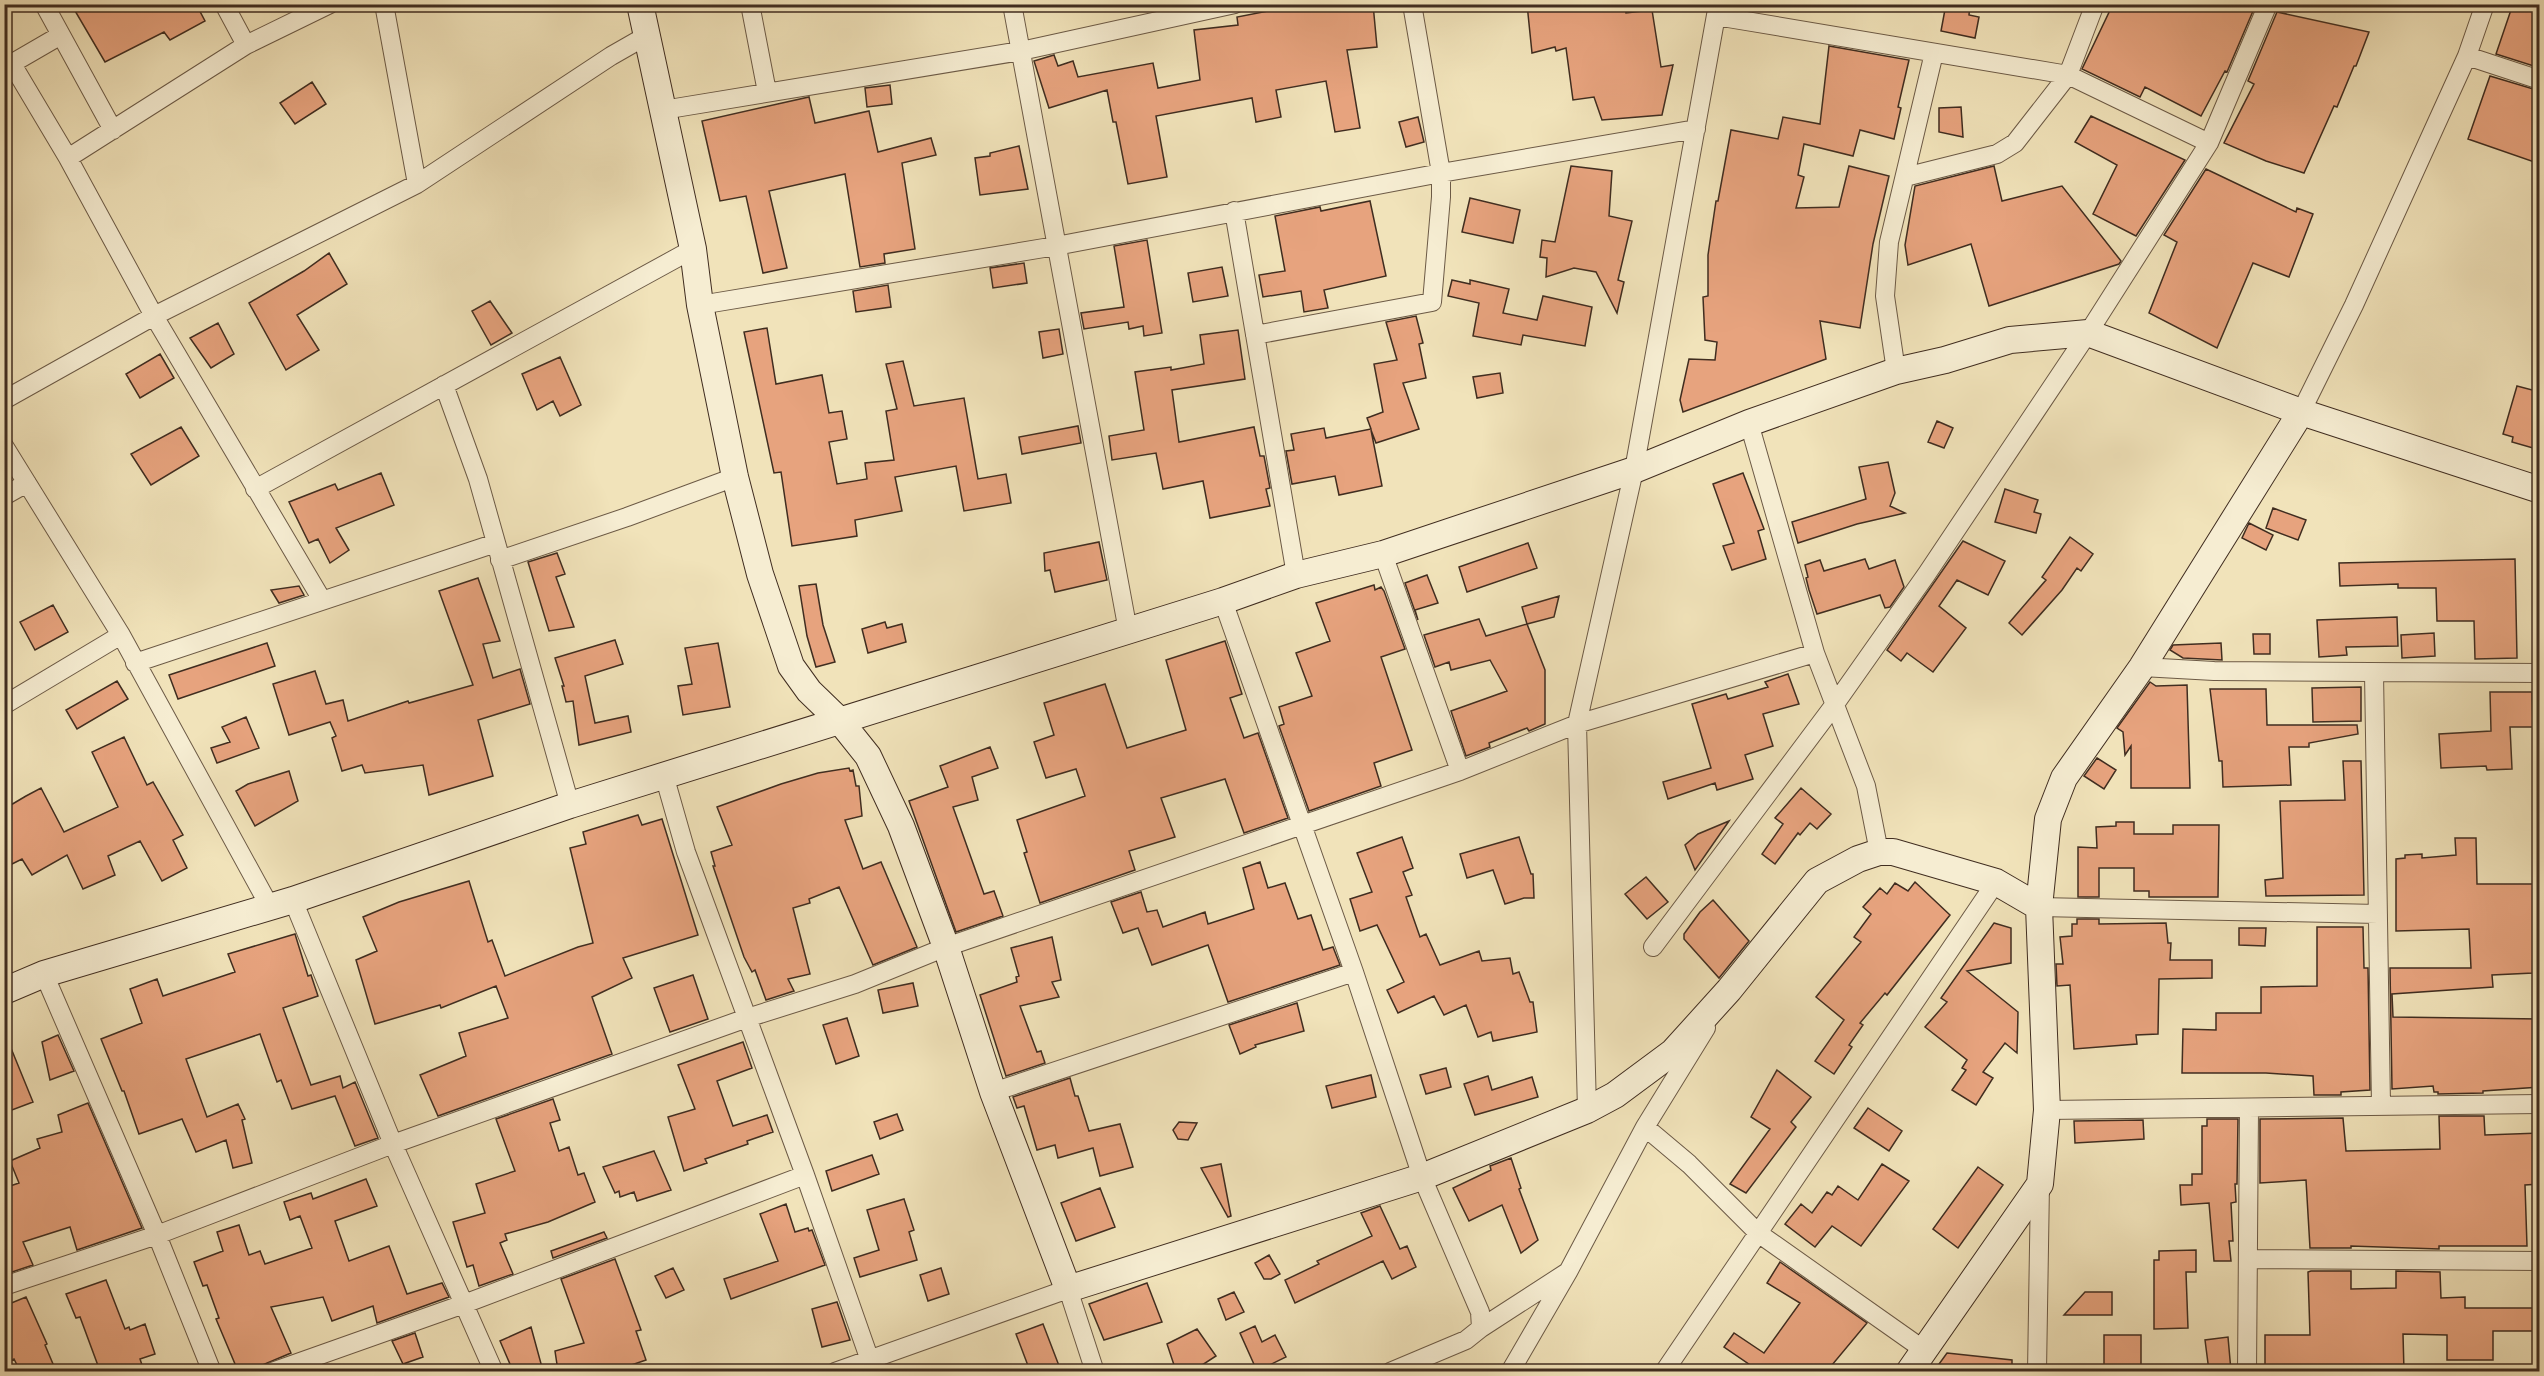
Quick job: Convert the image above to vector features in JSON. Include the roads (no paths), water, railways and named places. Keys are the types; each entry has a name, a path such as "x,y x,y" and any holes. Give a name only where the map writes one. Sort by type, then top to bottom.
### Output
{"street":[{"path":"44,4 113,130"},
{"path":"224,4 246,45"},
{"path":"68,158 246,45 330,4"},
{"path":"384,4 417,184"},
{"path":"640,4 693,249 700,305 735,477 760,574 791,666 808,691 840,721 868,756 901,826 946,947 993,1092 1068,1289 1095,1371"},
{"path":"750,4 767,92"},
{"path":"1012,4 1128,631"},
{"path":"663,110 1022,51 1212,7 1235,4"},
{"path":"1255,335 1432,302 1441,173 1412,4"},
{"path":"1905,177 1997,154 2015,143 2068,75 2095,4"},
{"path":"1653,947 1835,704 1926,575 2088,333 2209,143 2268,4"},
{"path":"2037,1371 2040,1185 2047,1110 2039,907 2048,819 2064,778 2142,667 2301,412 2354,305 2468,56 2485,4"},
{"path":"1587,1110 1577,724 1634,470 1717,10 1934,53 2068,75 2209,143"},
{"path":"61,35 8,66 68,158 154,316 322,600"},
{"path":"4,400 154,316 417,184 611,56 646,36"},
{"path":"1896,371 1885,296 1889,242 1934,53"},
{"path":"2468,56 2540,80"},
{"path":"700,305 1056,246 1441,173 1696,129"},
{"path":"1234,212 1296,575"},
{"path":"255,489 693,249"},
{"path":"4,991 44,974 282,903 664,775 1224,601 1296,575 1383,554 1634,470 1749,423 1896,371 1945,360 2010,340 2088,333 2301,412 2540,490"},
{"path":"444,385 478,479 570,805"},
{"path":"1749,423 1815,653 1866,786 1880,852"},
{"path":"4,446 282,903 494,1371"},
{"path":"135,663 322,600 627,517 735,477"},
{"path":"4,496 27,483"},
{"path":"1383,554 1460,771"},
{"path":"1224,601 1354,972 1422,1177 1480,1312 1481,1328"},
{"path":"4,705 121,635"},
{"path":"4,1286 157,1235 393,1144 747,1018 855,984 946,947 1460,771 1577,724 1815,653"},
{"path":"2142,667 2214,671 2540,673"},
{"path":"2374,673 2381,1105"},
{"path":"664,775 686,852 872,1365"},
{"path":"835,1371 872,1365 1068,1289 1422,1177 1587,1110 1615,1095 1673,1052 1729,990 1817,881 1858,859 1880,852 1893,852 1996,882 2039,907 2378,914"},
{"path":"1664,1371 1996,882"},
{"path":"993,1092 1354,972"},
{"path":"44,974 157,1235 212,1371"},
{"path":"1510,1371 1568,1272 1645,1127 1729,990"},
{"path":"2047,1110 2249,1110 2381,1105 2540,1104"},
{"path":"2247,1371 2249,1110"},
{"path":"1645,1127 1689,1164 1758,1233 1924,1350"},
{"path":"272,1371 464,1304 805,1175"},
{"path":"1909,1371 2040,1185"},
{"path":"2248,1259 2540,1261"},
{"path":"1390,1371 1466,1340 1568,1272"}]}
